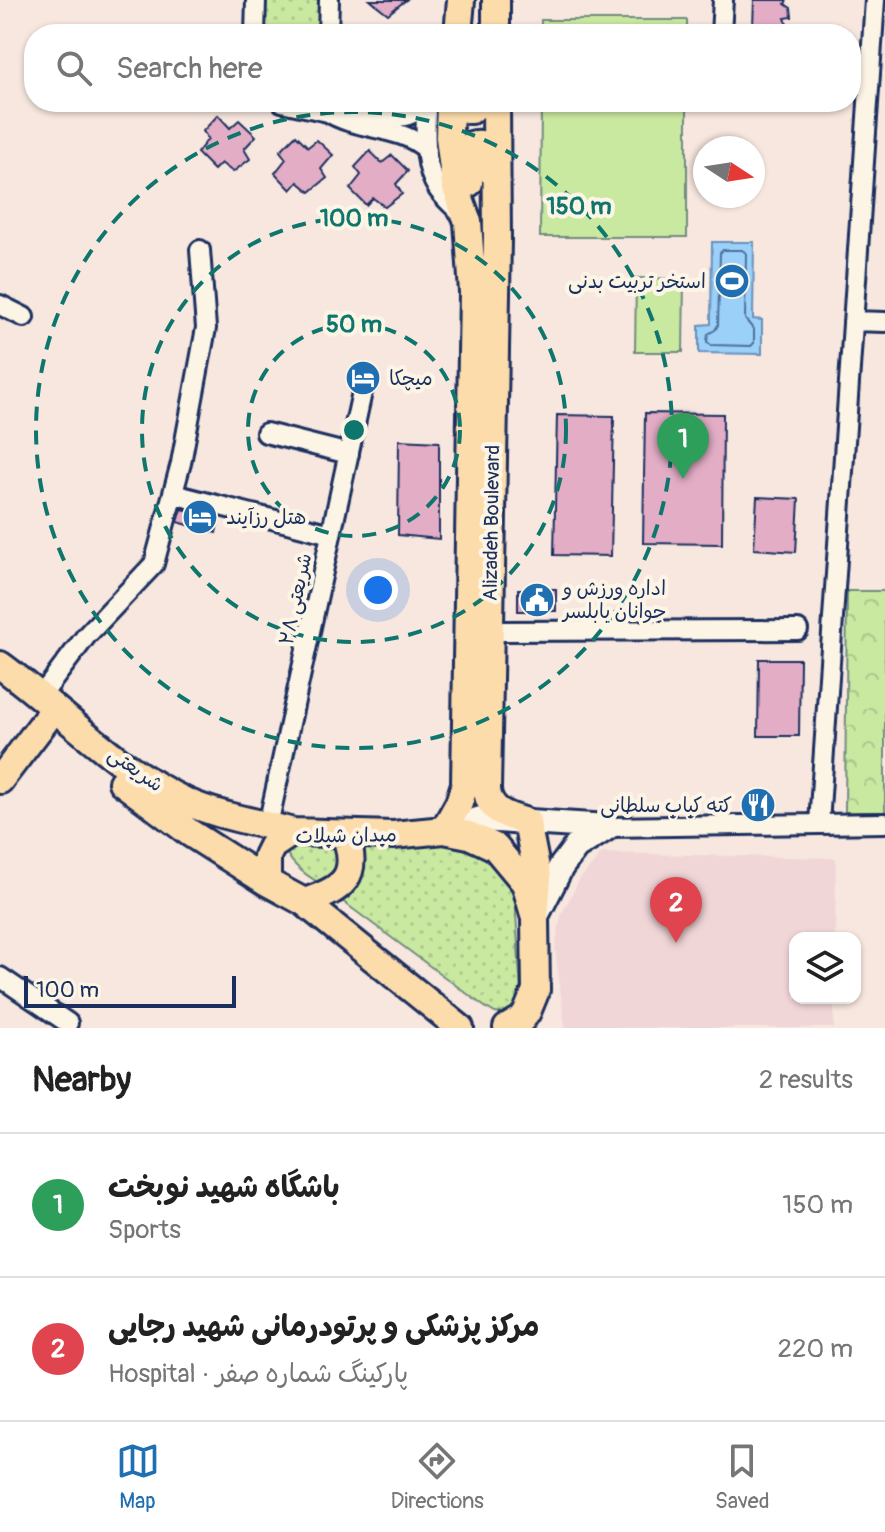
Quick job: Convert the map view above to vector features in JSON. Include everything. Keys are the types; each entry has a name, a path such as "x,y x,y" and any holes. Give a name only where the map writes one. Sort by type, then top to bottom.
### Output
{"main road":[{"path":"459,24 461,0"},
{"name":"Alizadeh Boulevard","path":"444,830 459,803 465,784 473,292 468,222 455,185 449,137 450,112"},
{"name":"Alizadeh Boulevard","path":"496,112 497,239 488,631 488,800 500,813 527,822"},
{"path":"468,222 468,151 471,145 479,143 487,147 490,153 497,239"},
{"name":"شریعتی","path":"0,665 39,709 165,791 208,810 281,828"},
{"path":"0,686 39,709 190,833 304,902 460,1028"},
{"path":"0,752 39,709"},
{"path":"0,780 39,709"},
{"path":"444,830 481,819 608,827"},
{"path":"527,822 538,878 535,918"},
{"path":"535,918 561,867 576,847 608,827"},
{"name":"میدان شیلات","path":"267,882 267,856 281,828 393,835 444,830 483,841 503,853 525,883 535,918 537,1028"},
{"path":"304,902 331,893 350,872 352,857 345,834"},
{"path":"507,1028 522,1019 536,990"}],"street":[{"path":"255,24 256,0"},
{"path":"328,24 329,0"},
{"path":"722,24 723,0"},
{"path":"819,824 875,0"},
{"path":"333,112 343,122 416,140 427,150"},
{"path":"374,112 400,117 417,112"},
{"path":"425,112 431,175 438,189 468,222"},
{"path":"39,709 86,636 154,564 173,494 206,328 200,250"},
{"path":"0,305 24,317"},
{"path":"853,321 885,322"},
{"name":"شریعتی ۲۸","path":"281,828 331,534 364,383"},
{"path":"266,433 349,454"},
{"path":"173,494 331,534"},
{"path":"488,631 798,630"},
{"path":"608,827 885,823"},
{"path":"0,977 68,1023"}],"shaded area":[{"path":"602,853 836,858 835,932 789,932 789,1004 834,1004 834,1028 565,1028 555,948 561,915 580,879"}],"green space":[{"path":"264,0 319,0 319,24 265,24"},
{"path":"541,20 687,20 687,24 541,24"},
{"path":"541,112 687,112 687,237 540,237"},
{"path":"636,278 684,279 683,352 635,352"},
{"path":"847,591 885,591 885,812 845,812"},
{"path":"354,838 482,845 514,880 521,995 518,1005 505,1014 495,1013 334,895"},
{"path":"292,841 337,844 342,854 334,875 321,884 305,873 287,854 285,848"}],"water":[{"name":"استخر تربیت بدنی","path":"712,242 754,242 753,319 762,320 762,354 699,353 699,325 711,324"}],"building":[{"path":"370,0 406,0 388,14"},
{"path":"754,0 787,0 785,4 791,8 792,17 785,18 787,24 753,24"},
{"path":"218,115 230,128 239,120 256,136 244,149 250,159 233,172 221,163 214,170 197,153 208,139 203,131"},
{"path":"296,135 308,147 317,140 333,155 321,169 327,178 310,192 298,182 291,190 275,173 286,159 280,151"},
{"path":"370,151 382,163 392,155 408,171 396,184 402,194 385,207 373,198 366,205 350,189 361,175 355,167"},
{"path":"645,413 723,414 722,544 643,543"},
{"path":"557,415 614,416 611,556 554,555"},
{"path":"399,440 439,442 439,539 398,535"},
{"path":"757,497 799,499 796,552 754,549"},
{"name":"هتل رزآیند","path":"182,509 219,518 216,533 178,522"},
{"name":"اداره ورزش و جوانان بابلسر","path":"518,589 556,589 556,611 518,611"},
{"path":"759,659 800,659 799,736 758,736"}],"place":[{"name":"استخر تربیت بدنی","path":"732,281"},
{"name":"میچکا","path":"363,378"},
{"name":"باشگاه شهید نوبخت","path":"683,479"},
{"name":"هتل رزآیند","path":"200,517"},
{"name":"اداره ورزش و جوانان بابلسر","path":"537,600"},
{"name":"کته کباب سلطانی","path":"758,805"},
{"name":"مرکز پزشکی و پرتودرمانی شهید رجایی","path":"676,943"}]}
